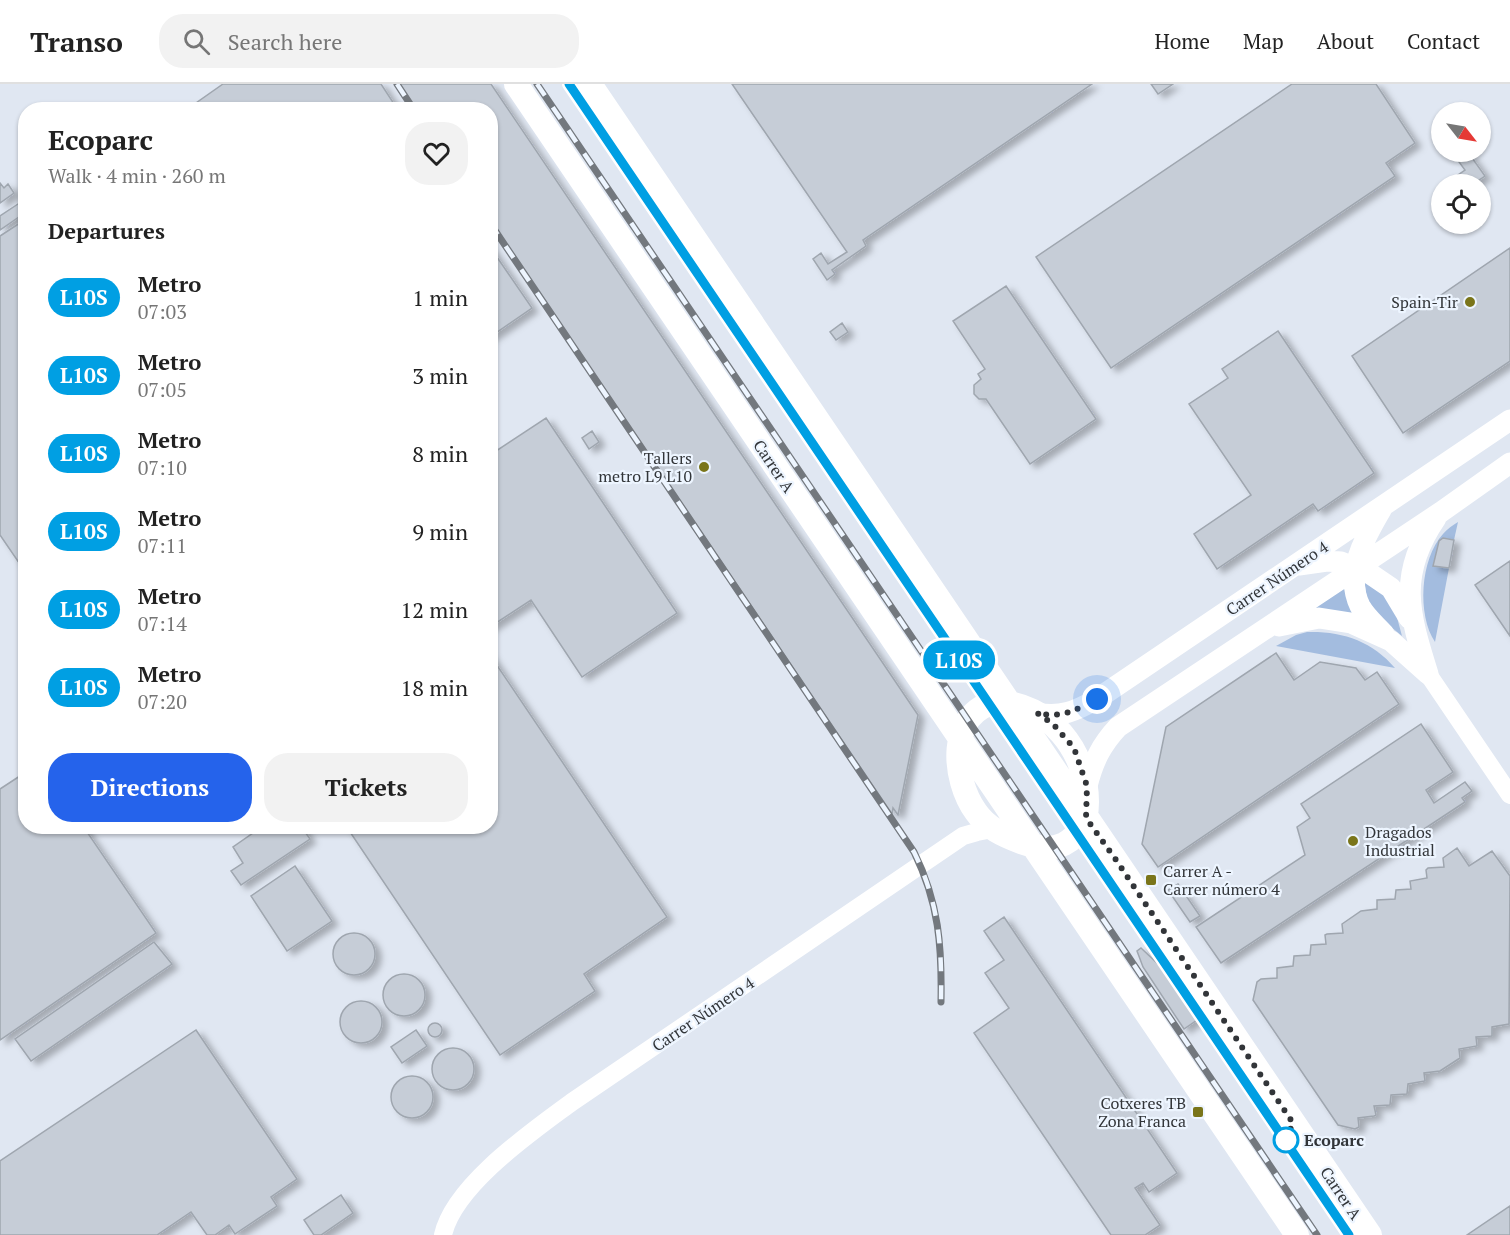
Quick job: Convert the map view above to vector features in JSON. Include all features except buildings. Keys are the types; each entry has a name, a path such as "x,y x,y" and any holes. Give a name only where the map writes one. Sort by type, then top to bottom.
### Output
{"main road":[{"name":"Carrer A","path":"516,84 1297,1235"},
{"path":"590,84 1086,818"},
{"path":"1009,702 1037,713 1053,724 1074,748 1087,786 1086,818 1074,838 1049,849 1034,847 993,829 975,811 968,798 959,765 960,740 964,725 976,709 985,704 1009,702"},
{"name":"Carrer A","path":"1086,818 1370,1235"}],"street":[{"name":"Carrer Número 4","path":"1037,713 1055,716 1068,713 1097,699 1510,420"},
{"path":"1087,786 1098,752 1118,727 1441,512 1510,463"},
{"path":"1384,506 1360,549 1356,568 1356,589 1360,605 1369,619 1428,674 1510,795"},
{"path":"1428,674 1414,626 1409,591 1412,571 1420,546 1441,512"},
{"path":"1295,566 1327,561 1341,562 1376,576 1390,588 1414,626"},
{"path":"1265,630 1319,618 1350,623 1391,641"},
{"name":"Carrer Número 4","path":"443,1235 451,1215 485,1171 519,1141 963,836 993,829"}],"shaded area":[{"path":"1458,522 1454,540 1443,538 1439,541 1434,565 1449,568 1435,642 1425,617 1426,572 1435,545 1450,527"},
{"path":"1364,579 1377,584 1395,610 1402,636 1380,618 1367,599"},
{"path":"1348,586 1358,614 1307,613"},
{"path":"1307,632 1332,633 1366,644 1395,668 1276,646"}],"railway":[{"path":"397,84 409,102"},
{"path":"537,84 1317,1235"},
{"path":"569,84 1349,1235"},
{"path":"498,235 914,852 934,907 941,962 941,1002"}],"metro line":[{"name":"L10S","path":"569,84 932,621 1178,979 1349,1235"}],"place":[{"name":"Spain-Tir","path":"1470,302"},
{"name":"Tallers metro L9 L10","path":"704,467"},
{"name":"Dragados Industrial","path":"1353,841"},
{"name":"Carrer A - Carrer número 4","path":"1151,880"},
{"name":"Cotxeres TB Zona Franca","path":"1198,1112"},
{"name":"Ecoparc","path":"1286,1140"}],"route":[{"path":"1097,699 1068,713 1055,716 1037,713 1053,724 1074,748 1087,786 1086,818 1293,1123 1286,1140"}]}
